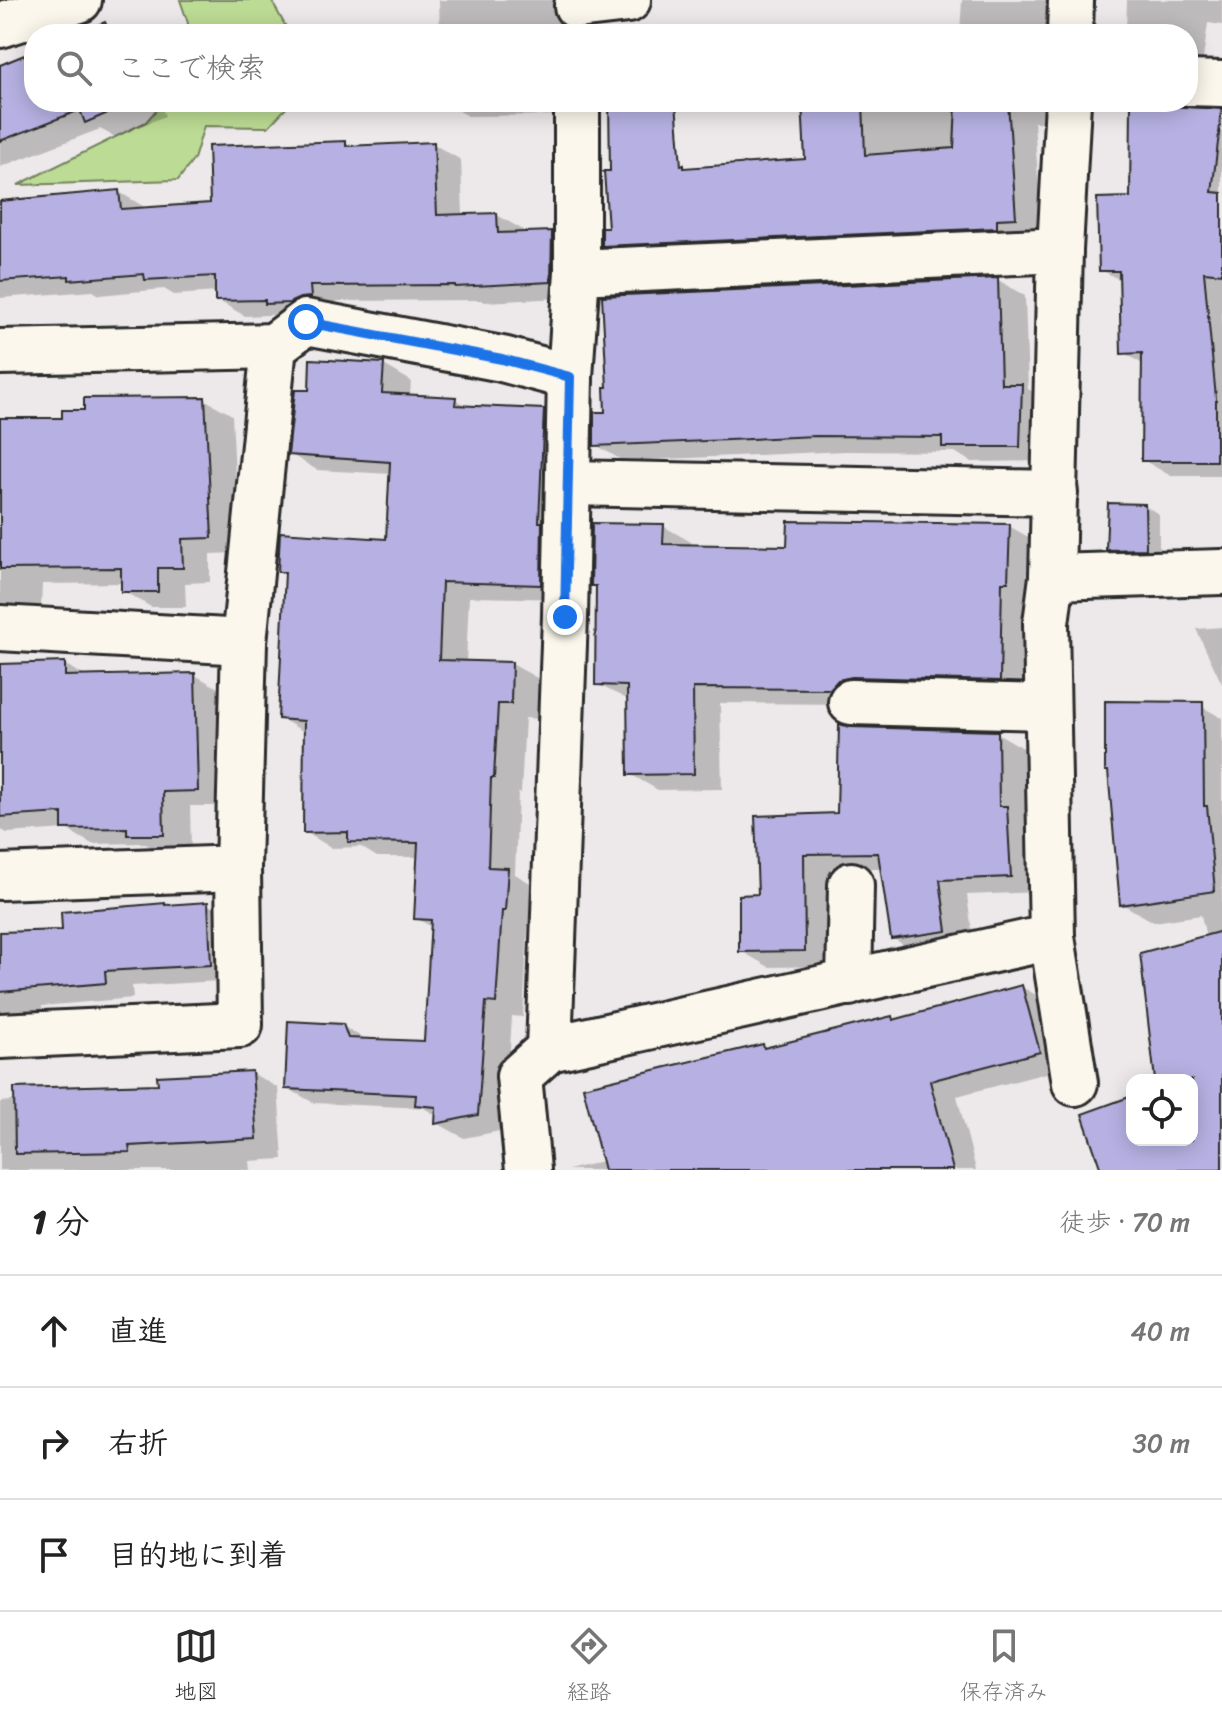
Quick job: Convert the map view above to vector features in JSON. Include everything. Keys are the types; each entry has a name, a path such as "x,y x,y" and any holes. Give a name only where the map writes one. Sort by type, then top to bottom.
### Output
{"street":[{"path":"0,25 79,0"},
{"path":"577,13 628,0"},
{"path":"1070,24 1071,0"},
{"path":"1198,83 1222,84"},
{"path":"549,1049 570,377 577,272 577,112"},
{"path":"1067,112 1060,250 1052,577 1046,623 1052,937 1075,1083"},
{"path":"577,272 1060,250"},
{"path":"0,352 274,346 306,322 502,359 570,377"},
{"path":"0,1036 240,1025 238,868 244,642 274,346"},
{"path":"569,483 1055,493"},
{"path":"1052,577 1222,572"},
{"path":"0,628 244,642"},
{"path":"851,702 1047,707"},
{"path":"0,877 238,868"},
{"path":"849,983 851,885"},
{"path":"528,1170 519,1076 549,1049 1052,937"}],"green space":[{"path":"180,0 271,0 284,24 188,24"},
{"path":"154,112 282,112 268,127 204,126 194,159 178,180 18,185 146,122"}],"building":[{"path":"24,55 24,112 75,112 0,141 0,65"},
{"path":"1222,109 1212,192 1222,193 1222,274 1204,272 1216,398 1216,461 1141,461 1142,353 1121,354 1119,271 1099,271 1097,198 1130,197 1131,112"},
{"path":"81,112 110,112 85,123"},
{"path":"609,112 677,112 681,166 684,165 684,168 805,159 803,112 863,112 865,155 954,148 956,112 1009,112 1016,218 997,219 997,228 602,246 602,228 608,228 604,171 610,171"},
{"path":"346,141 346,146 434,142 437,215 497,213 498,233 552,231 551,282 455,287 310,286 311,297 289,303 265,304 265,300 215,301 215,276 145,280 144,274 0,281 0,201 119,190 121,209 210,203 208,146"},
{"path":"998,278 1001,384 1022,384 1020,447 942,447 942,437 816,436 594,446 594,412 605,412 604,387 607,387 602,296"},
{"path":"310,359 384,363 382,393 456,397 455,405 544,409 539,522 542,522 541,585 442,582 439,660 512,662 511,704 498,704 494,778 491,778 488,867 508,868 496,1003 486,1002 478,1115 435,1124 436,1107 415,1105 416,1095 285,1089 288,1021 343,1024 348,1038 424,1041 431,920 414,919 418,843 348,842 348,832 303,833 304,721 278,719 285,572 278,572 280,532 386,539 390,462 288,455 295,390 309,390"},
{"path":"205,397 212,538 182,539 183,568 158,568 158,592 121,592 121,568 0,569 0,418 62,418 62,410 84,410 84,398"},
{"path":"1108,503 1145,504 1146,549 1106,550"},
{"path":"788,521 1010,524 1008,582 1002,582 1000,681 852,677 838,680 830,689 693,688 694,774 628,775 627,686 595,685 596,586 591,586 592,523 664,524 663,544 787,546"},
{"path":"65,662 65,676 195,673 198,791 163,792 164,835 127,835 127,828 62,829 62,813 0,817 0,664"},
{"path":"1105,701 1203,702 1204,806 1207,806 1215,891 1120,905 1108,771 1105,771"},
{"path":"839,724 850,727 998,731 999,806 1007,806 1011,877 940,880 947,931 891,939 878,853 804,854 805,951 739,952 739,895 758,894 755,816 837,813"},
{"path":"208,902 211,965 105,971 106,983 0,992 0,932 62,930 61,912"},
{"path":"1222,931 1222,1170 1101,1170 1082,1114 1126,1098 1126,1146 1198,1146 1198,1074 1154,1074 1140,953"},
{"path":"1022,985 1040,1052 930,1081 953,1170 604,1170 583,1087 763,1044 764,1048 892,1016 893,1020"},
{"path":"252,1071 257,1139 129,1146 130,1152 15,1154 14,1088 158,1084 157,1076"}],"route":[{"path":"306,322 502,359 570,377 565,617"}]}
